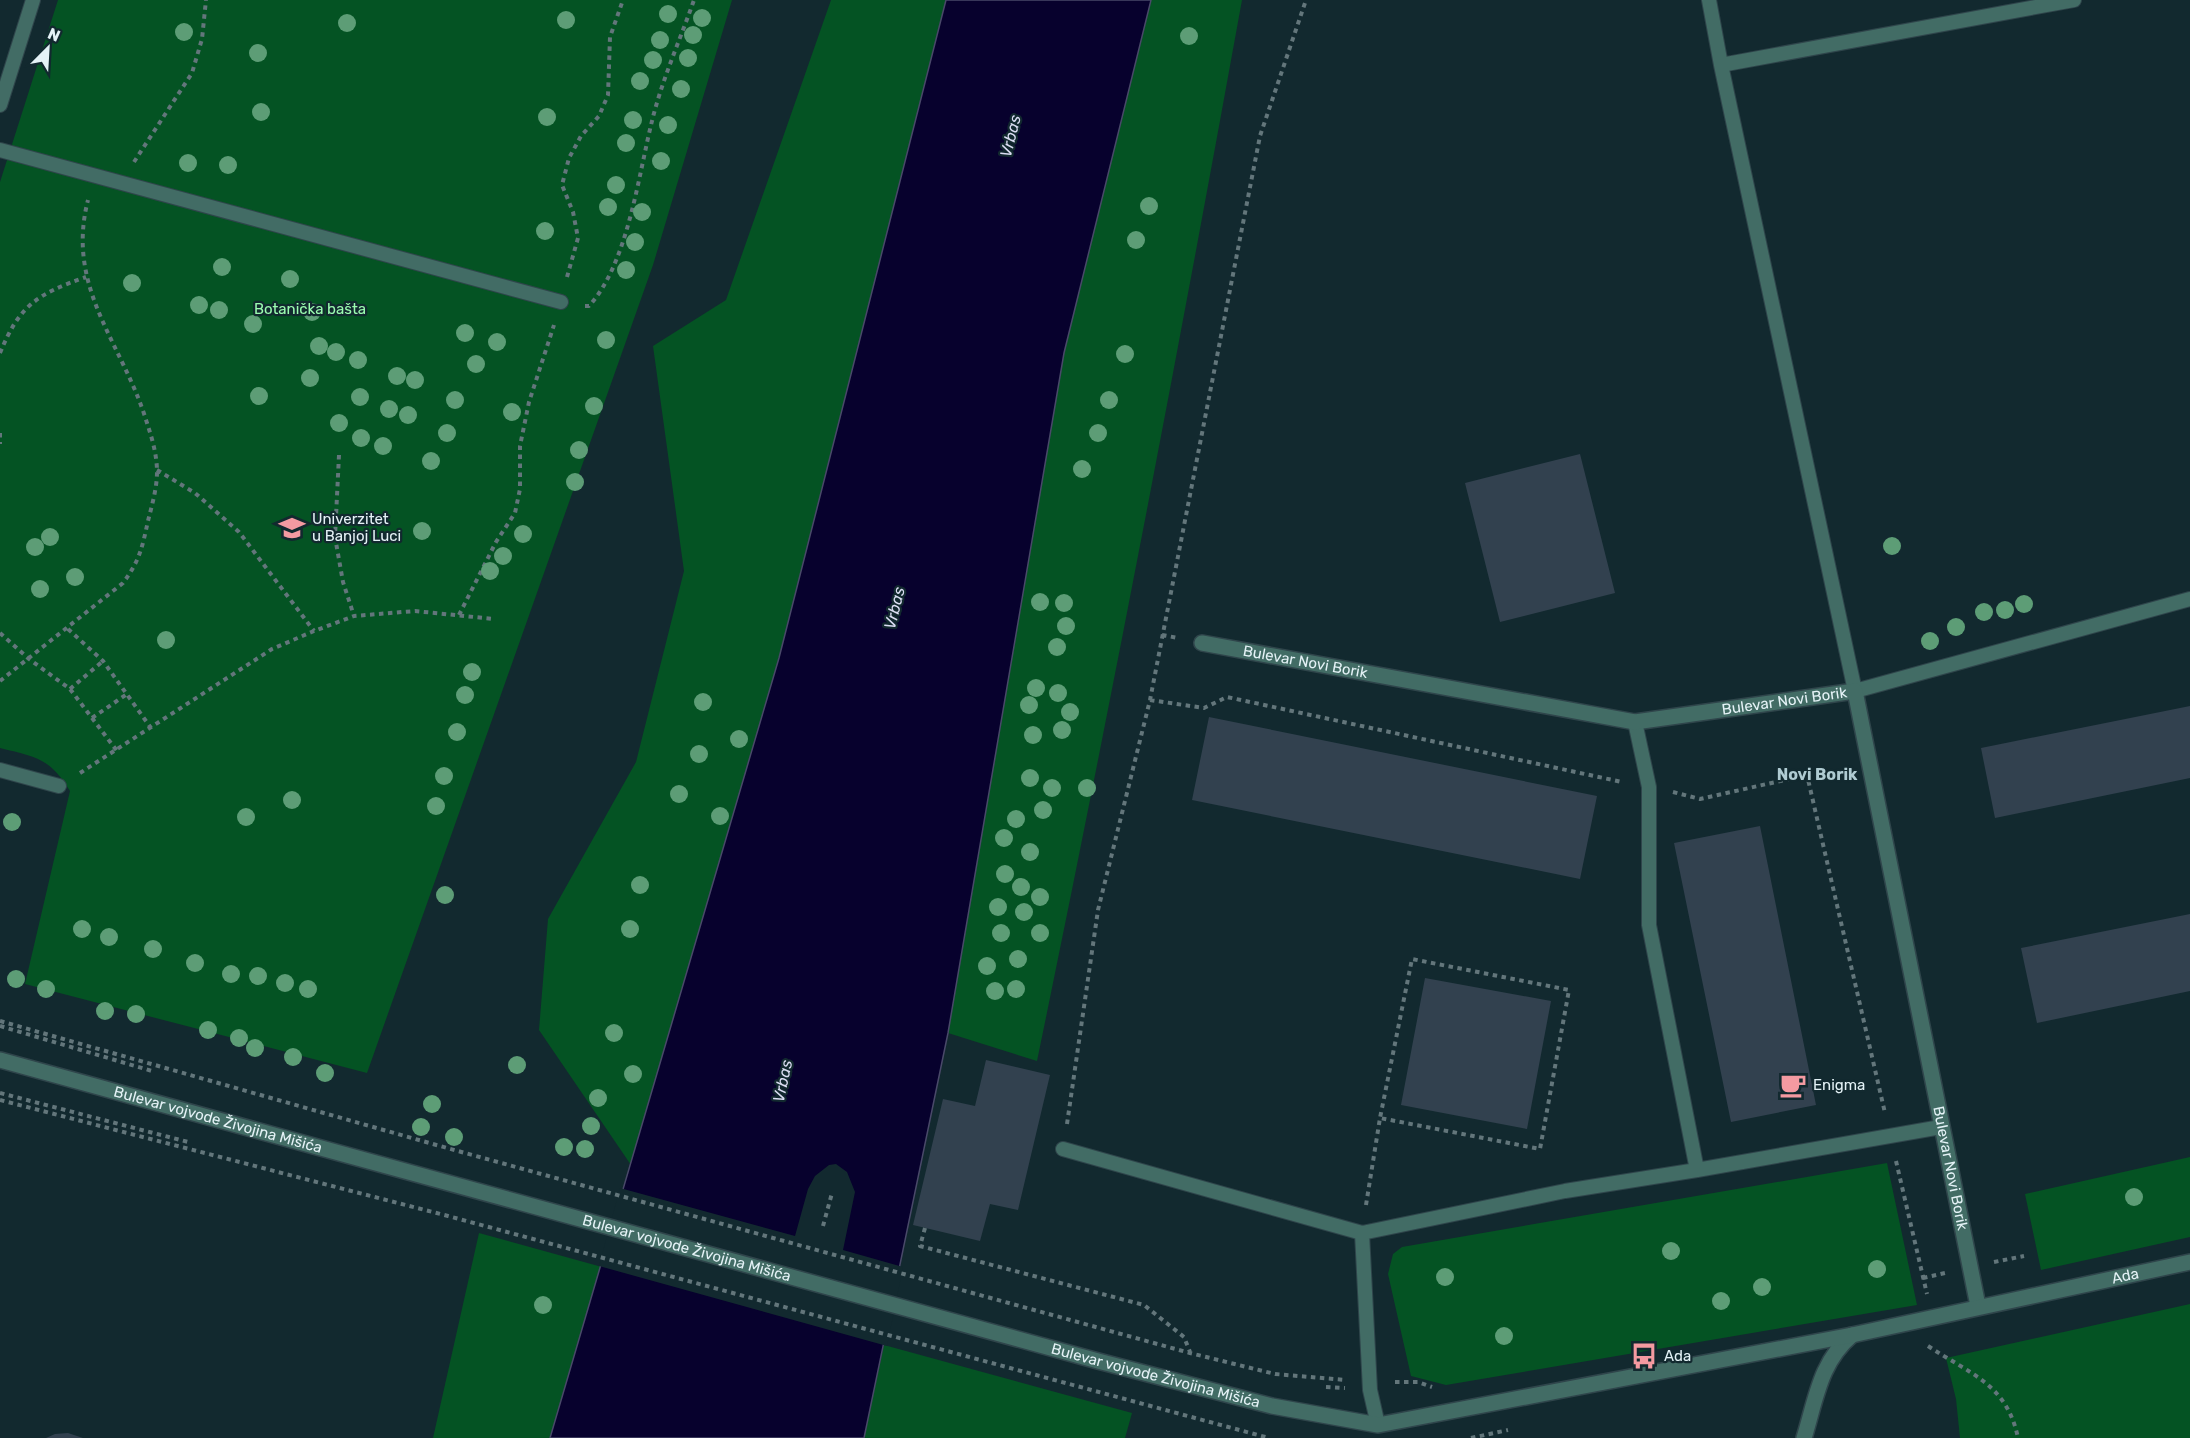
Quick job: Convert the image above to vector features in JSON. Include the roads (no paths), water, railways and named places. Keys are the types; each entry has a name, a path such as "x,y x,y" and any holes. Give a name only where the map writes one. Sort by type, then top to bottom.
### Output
{"street":[{"name":"Bulevar Novi Borik","path":"1202,642 1635,722 1855,691 1978,1306"},
{"name":"Bulevar vojvode Živojina Mišića","path":"0,1060 1098,1361 1376,1432"},
{"name":"Ada","path":"1376,1432 2190,1263"},
{"path":"1804,1438 1827,1363 1837,1348 1852,1335"}],"lane":[{"path":"0,105 33,0"},
{"path":"1709,0 1855,691 2190,599"},
{"path":"1721,65 2074,0"},
{"path":"0,150 561,302"},
{"path":"1635,722 1649,787 1649,925 1697,1170"},
{"path":"0,770 59,786"},
{"path":"1063,1149 1362,1233 1565,1191 1941,1127"},
{"path":"1362,1233 1370,1382 1376,1432"}],"water":[{"name":"Vrbas","path":"946,0 1151,0 1064,353 948,1033 864,1438 550,1438 779,658"}],"place":[{"name":"Univerzitet u Banjoj Luci","path":"292,528"},
{"name":"Enigma","path":"1793,1085"},
{"name":"Ada","path":"1644,1356"}],"district":[{"name":"Novi Borik","path":"1817,774"}],"park label":[{"name":"Botanička bašta","path":"310,309"}]}
